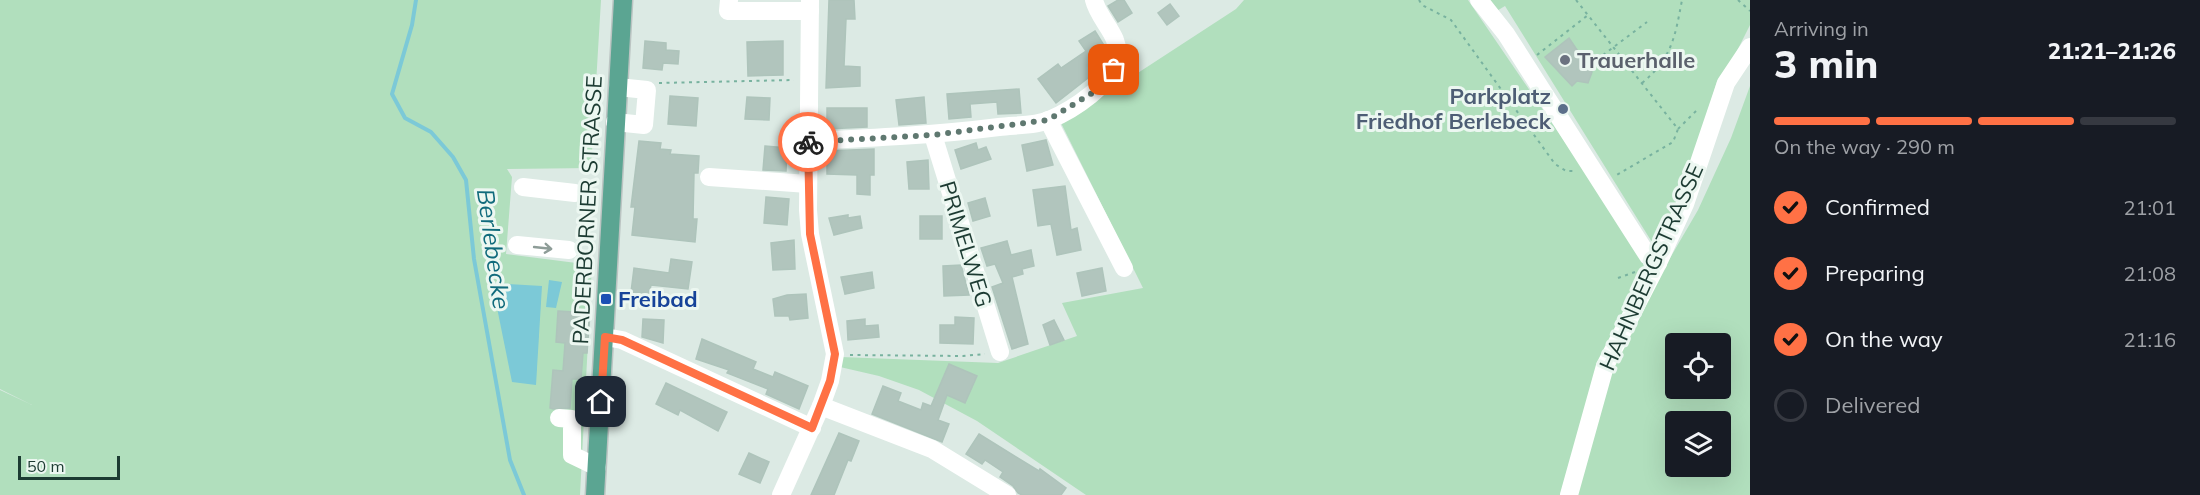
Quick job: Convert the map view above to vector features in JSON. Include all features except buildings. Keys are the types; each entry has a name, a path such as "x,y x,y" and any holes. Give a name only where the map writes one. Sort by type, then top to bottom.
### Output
{"main road":[{"name":"PADERBORNER STRASSE","path":"595,495 623,0"}],"street":[{"path":"729,0 729,11 810,5 808,141 810,234 835,354 830,381 821,406 782,495"},
{"path":"808,141 933,135 1048,120 1102,87 1114,70 1117,47 1112,32 1096,9 1095,0"},
{"path":"1479,0 1524,63 1648,256 1658,263"},
{"name":"HAHNBERGSTRASSE","path":"1569,495 1605,366 1658,263 1685,204 1726,83 1750,47"},
{"path":"615,122 644,125 647,90 618,87"},
{"path":"1048,120 1124,267"},
{"name":"PRIMELWEG","path":"933,135 1000,352"},
{"path":"709,177 808,183"},
{"path":"522,187 575,193"},
{"path":"517,245 574,248"},
{"path":"605,337 622,340 812,428"},
{"path":"821,406 932,449 1007,495"},
{"path":"558,418 572,419 572,455 597,467"}],"path":[{"path":"1419,0 1422,5 1451,20 1555,164 1566,171 1598,178 1673,142 1677,129 1697,110"},
{"path":"1576,0 1677,129"},
{"path":"1642,83 1660,67 1670,51 1682,0"},
{"path":"1738,0 1750,12"},
{"path":"1524,63 1588,15"},
{"path":"1591,63 1647,22"},
{"path":"647,90 654,83 809,80"},
{"path":"574,248 587,242 594,250"},
{"path":"584,261 593,262 594,256"},
{"path":"835,354 963,356 1000,352"}],"green space":[{"path":"0,0 601,0 591,168 507,169 512,177 506,254 592,265 580,495 0,495 0,390 32,405 0,389"},
{"path":"1244,0 1468,0 1651,268 1652,289 1698,210 1731,138 1750,86 1750,495 1577,495 1580,428 1560,495 1086,495 977,421 919,390 879,376 840,367 841,357 998,363 1077,336 1062,303 1143,288 1061,123 1236,9"},
{"path":"1487,0 1750,0 1750,25 1734,57 1717,81 1680,210 1655,247 1505,6 1495,12"}],"water":[{"path":"549,280 562,282 556,308 546,307"},
{"path":"492,283 542,286 536,385 512,382"}],"waterway":[{"name":"Berlebecke","path":"416,0 412,25 392,94 405,118 431,132 453,157 466,180 474,259 510,460 524,495"}],"way so far":[{"path":"808,142 933,135 1048,120 1102,87 1114,70"}],"place":[{"name":"Trauerhalle","path":"1565,60"},
{"name":"Parkplatz Friedhof Berlebeck","path":"1563,109"},
{"name":"Freibad","path":"606,299"}],"route":[{"path":"601,402 605,337 622,340 812,428 830,381 835,354 810,234 808,142"}]}
